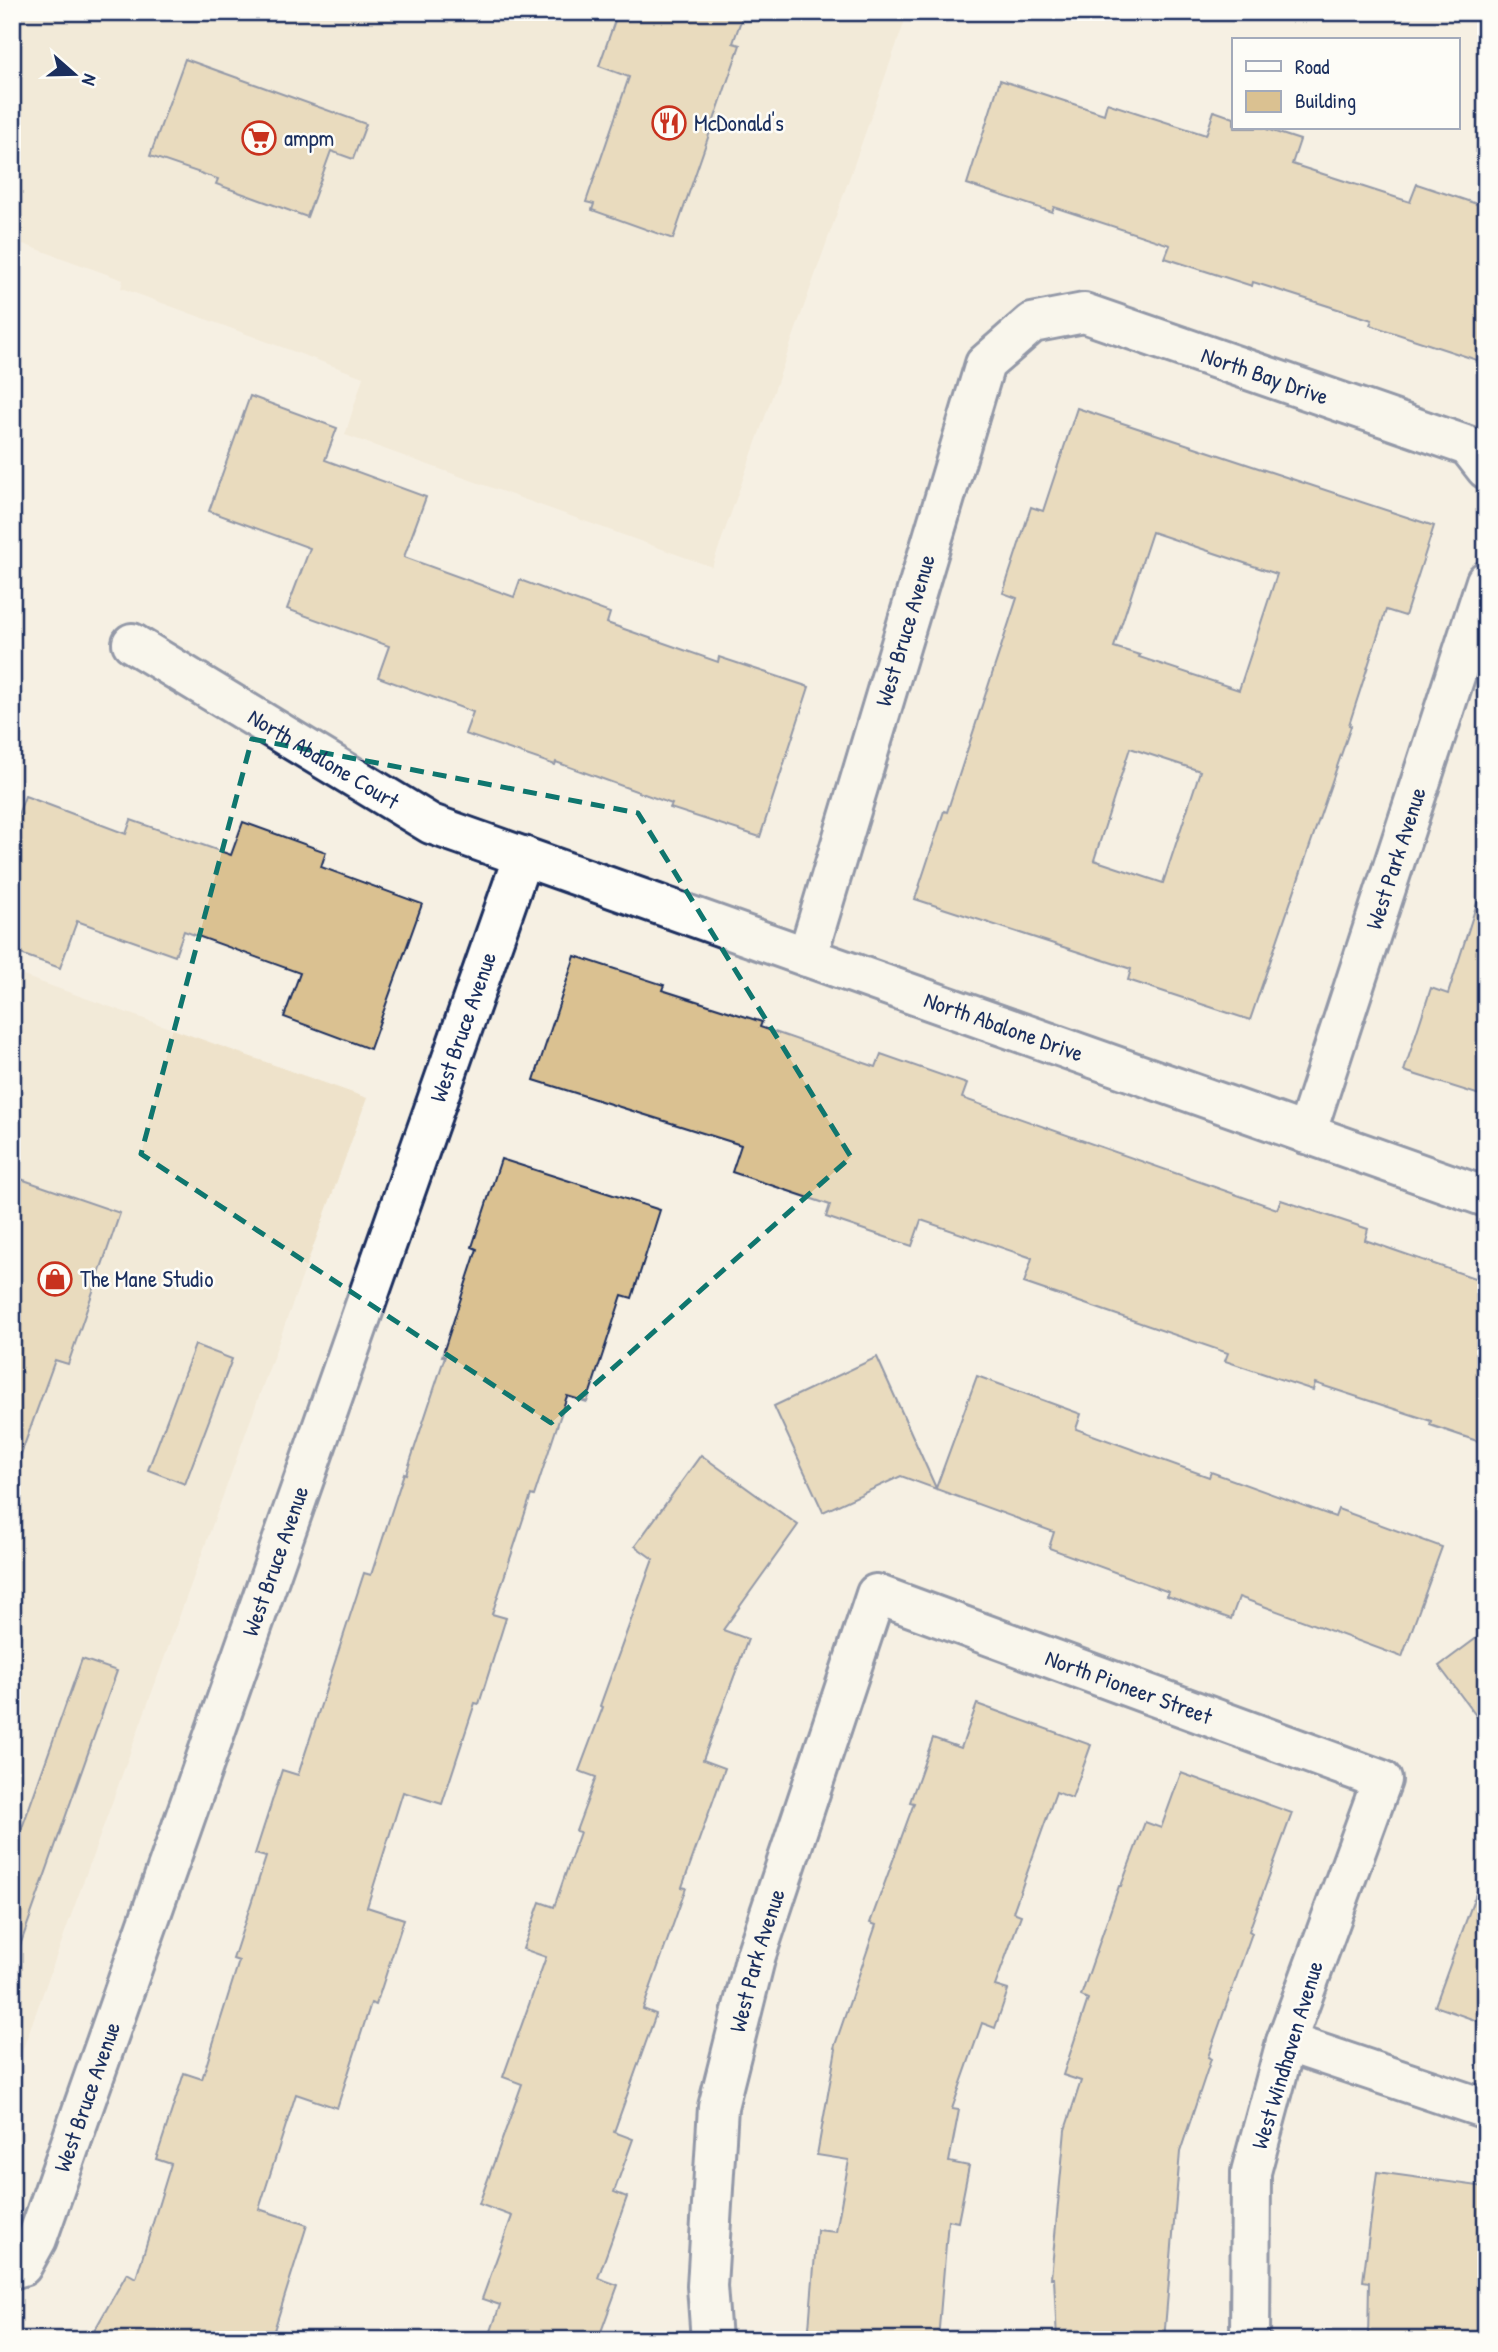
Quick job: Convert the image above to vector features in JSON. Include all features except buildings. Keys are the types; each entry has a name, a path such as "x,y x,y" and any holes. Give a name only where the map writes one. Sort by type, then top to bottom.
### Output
{"street":[{"name":"North Bay Drive","path":"1032,323 1084,313 1468,446 1486,469"},
{"name":"West Bruce Avenue","path":"807,957 985,364 1032,323"},
{"name":"West Park Avenue","path":"1306,1134 1486,581"},
{"name":"North Abalone Court","path":"132,643 431,824 523,856"},
{"name":"West Bruce Avenue","path":"17,2267 37,2239 523,856"},
{"name":"North Abalone Drive","path":"523,856 1486,1197"},
{"name":"West Park Avenue","path":"711,2340 706,2286 718,2107 756,1955 876,1594"},
{"name":"North Pioneer Street","path":"876,1594 1382,1780"},
{"name":"West Windhaven Avenue","path":"1250,2340 1251,2172 1286,2042 1382,1780"},
{"path":"1286,2042 1486,2109"}],"highlighted area":[{"path":"252,739 638,813 851,1157 551,1423 141,1154"}],"shaded area":[{"path":"12,12 908,12 712,567 345,435 363,377 121,288 123,280 12,240"},
{"path":"12,972 367,1098 12,2079"}],"place":[{"name":"McDonald's","path":"669,123"},
{"name":"ampm","path":"259,138"},
{"name":"The Mane Studio","path":"55,1279"}]}
